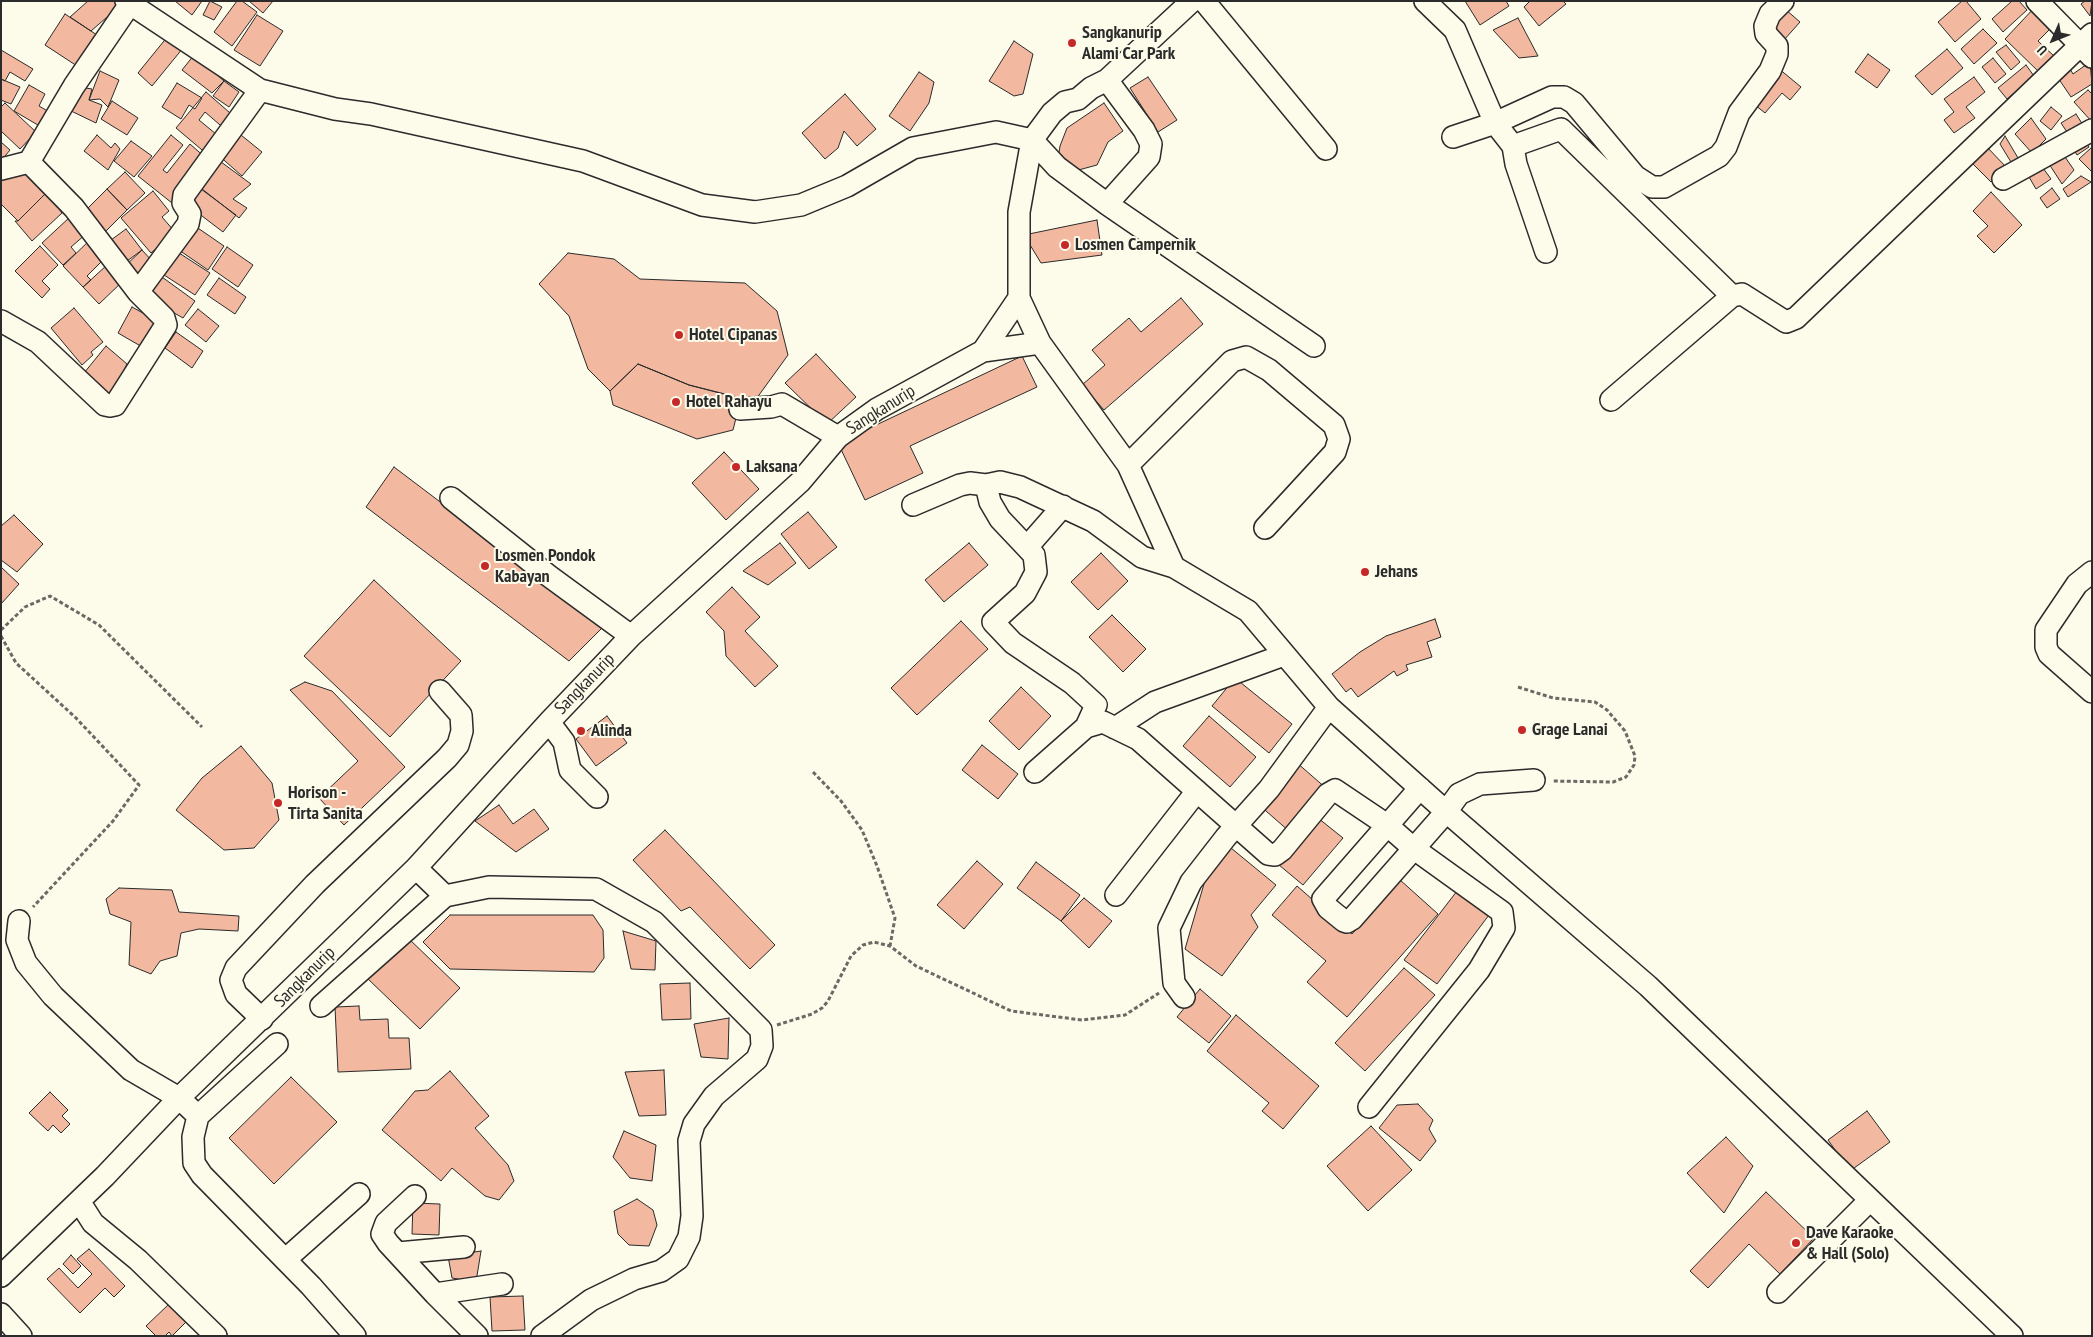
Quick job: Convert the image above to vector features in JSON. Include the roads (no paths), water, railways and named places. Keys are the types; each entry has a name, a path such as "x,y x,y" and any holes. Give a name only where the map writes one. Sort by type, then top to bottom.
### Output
{"street":[{"path":"1174,567 1128,465 1040,343 1019,298 1019,212 1032,140 1052,112 1065,102 1078,99 1091,88 1107,80 1192,1"},
{"path":"1204,1 1326,149"},
{"path":"1425,1 1455,30 1495,123 1513,146 1516,164 1546,252"},
{"path":"1453,137 1495,123 1552,97 1564,97 1574,103 1635,176 1652,187 1664,187 1719,156 1726,147 1739,113 1770,72 1777,54 1777,46 1766,34 1765,26 1770,14 1784,1"},
{"path":"1611,400 1732,296 1742,294 1786,322 1796,318 2088,45 2037,1"},
{"path":"1,169 28,162 72,88 129,2 260,90 335,109 371,114 583,161 702,205 756,212 801,205 847,186 914,148 962,137 996,132 1032,140 1057,167 1107,204 1314,346"},
{"path":"1107,80 1144,130 1151,144 1150,157 1107,204"},
{"path":"138,292 188,224 190,214 182,203 184,196 260,90"},
{"path":"1513,146 1561,129 1732,296"},
{"path":"2002,179 2092,130"},
{"path":"1,321 38,342 105,405 110,406 115,405 166,325 164,318 138,292 74,208 28,162"},
{"path":"983,351 1019,298"},
{"name":"Sangkanurip","path":"6,1263 79,1201 179,1098 416,868 549,722 631,636 800,482 838,437 877,409 983,351 1040,343"},
{"path":"1128,465 1232,361 1246,358 1269,370 1334,425 1339,439 1335,452 1265,528"},
{"path":"740,409 771,407 782,404 838,437"},
{"path":"913,505 960,485 970,483 986,485 1000,482 1020,487 1093,521 1142,557 1174,567 1248,611 1329,707 1446,812 1648,986 2012,1336"},
{"path":"986,485 990,502 1000,519 1014,535 1028,546 1034,555 1036,572 1025,593 993,622 1013,643 1066,679 1096,705 1086,727 1035,772"},
{"path":"452,498 549,576 631,636"},
{"path":"1028,546 1063,506"},
{"path":"2092,572 2077,584 2046,630 2046,647 2049,654 2092,692"},
{"path":"1115,728 1155,702 1284,655"},
{"path":"262,1019 236,994 231,980 236,968 315,884 447,758 458,745 462,731 461,715 440,691"},
{"path":"1179,990 1169,928 1191,882 1226,837 1237,827 1292,760 1329,707"},
{"path":"549,722 564,742 570,770 597,797"},
{"path":"1086,727 1103,722 1138,739 1268,854 1275,856 1328,794 1335,790 1387,825 1413,848 1502,912 1504,928 1479,970 1369,1107"},
{"path":"1420,788 1323,899 1328,908 1344,921 1347,922 1352,919 1446,812 1459,794 1480,784 1534,780"},
{"path":"1116,895 1197,791"},
{"path":"416,868 445,896"},
{"path":"321,1006 445,896 489,888 596,889 654,922 761,1030 762,1046 757,1059 714,1096 694,1124 689,1141 692,1216 689,1236 678,1260 661,1271 634,1279 591,1300 542,1336"},
{"path":"19,921 17,940 26,963 53,996 131,1070 179,1098 198,1116"},
{"path":"277,1044 198,1116 193,1137 194,1163 202,1175 286,1259 355,1336"},
{"path":"286,1259 359,1194"},
{"path":"415,1196 386,1224 382,1234 435,1294 477,1336"},
{"path":"1778,1292 1870,1200"},
{"path":"79,1201 93,1224 138,1260 216,1336"},
{"path":"398,1253 464,1247"},
{"path":"435,1294 502,1284"},
{"path":"1,1314 21,1336"}],"place":[{"name":"Sangkanurip Alami Car Park","path":"1072,43"},
{"name":"Losmen Campernik","path":"1065,245"},
{"name":"Hotel Cipanas","path":"679,335"},
{"name":"Hotel Rahayu","path":"676,402"},
{"name":"Laksana","path":"736,467"},
{"name":"Losmen Pondok Kabayan","path":"485,566"},
{"name":"Jehans","path":"1365,572"},
{"name":"Grage Lanai","path":"1522,730"},
{"name":"Alinda","path":"581,731"},
{"name":"Horison - Tirta Sanita","path":"278,803"},
{"name":"Dave Karaoke & Hall (Solo)","path":"1796,1243"}]}
